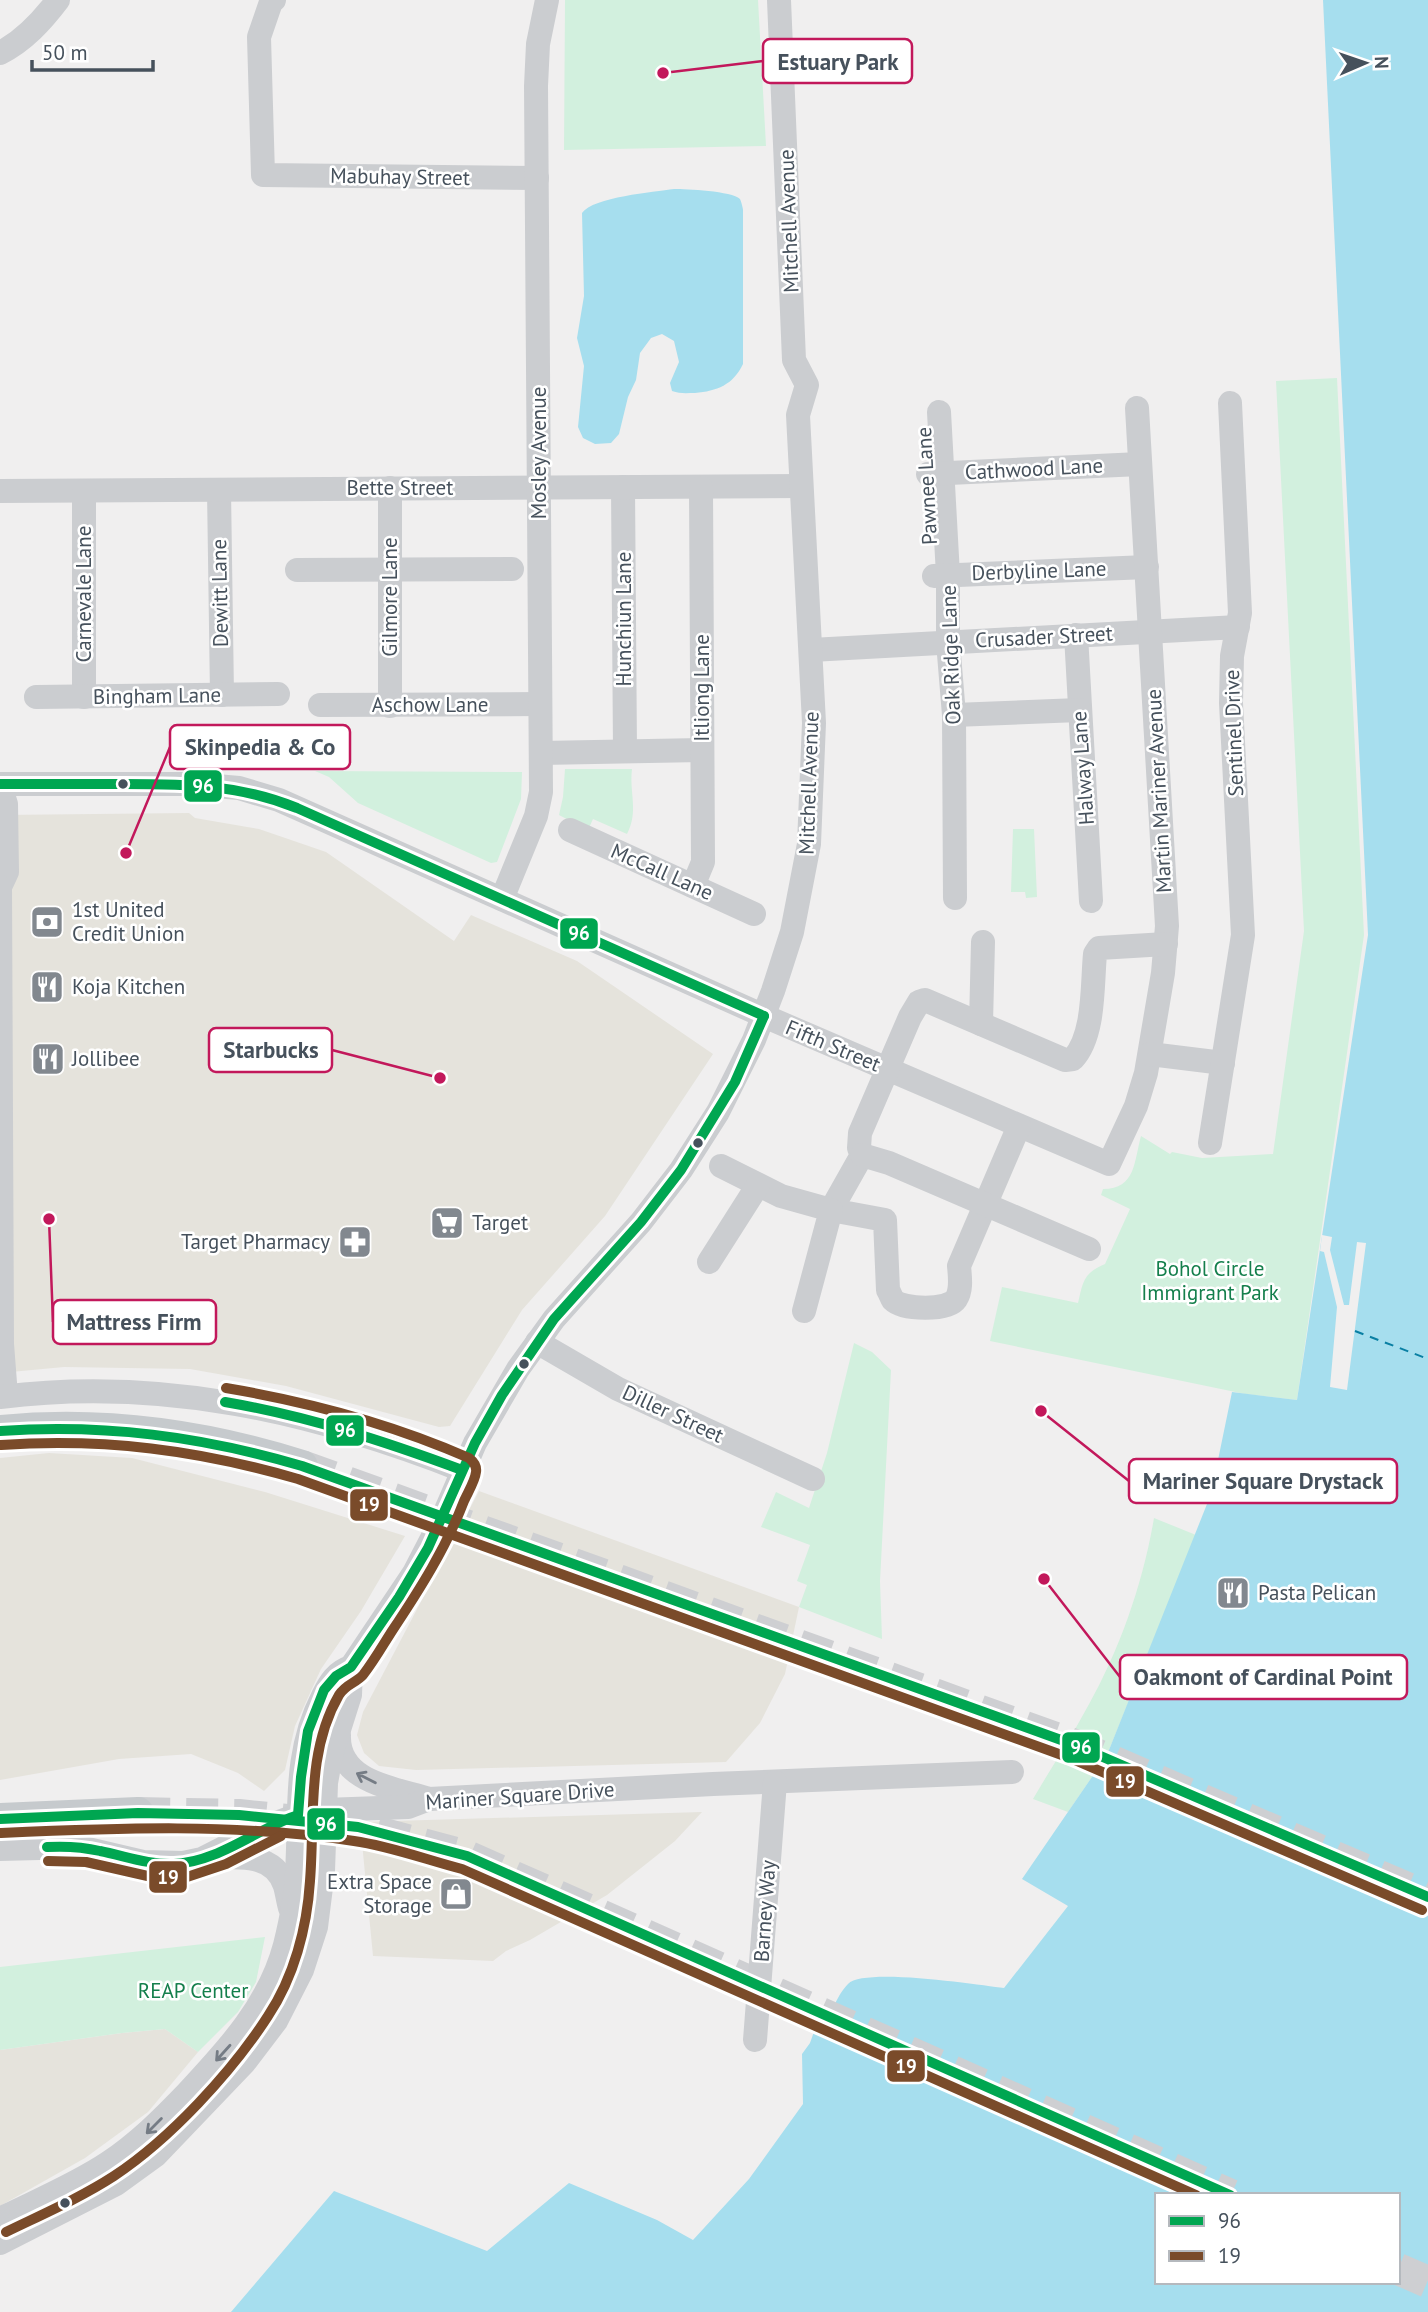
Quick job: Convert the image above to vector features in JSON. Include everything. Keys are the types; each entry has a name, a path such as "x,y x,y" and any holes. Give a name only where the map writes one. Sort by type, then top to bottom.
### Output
{"main road":[{"path":"0,1431 85,1428 146,1432 231,1447 302,1466"},
{"path":"0,1819 138,1813"}],"street":[{"path":"0,53 33,29 58,0"},
{"name":"Mabuhay Street","path":"274,0 259,37 263,175 537,178"},
{"name":"Mosley Avenue","path":"502,900 536,816 541,792 536,66 547,0"},
{"name":"Mitchell Avenue","path":"351,1668 419,1564 487,1420 537,1342 641,1222 688,1161 735,1082 764,1016 792,932 809,844 813,760 811,650 799,415 807,385 794,360 779,0"},
{"name":"Sentinel Drive","path":"1210,1143 1243,935 1231,669 1240,613 1230,403"},
{"name":"Martin Mariner Avenue","path":"1109,1164 1140,1094 1150,1054 1166,944 1164,842 1137,408"},
{"name":"Oak Ridge Lane","path":"931,412 940,575"},
{"name":"Cathwood Lane","path":"934,474 1140,464"},
{"name":"Bette Street","path":"0,491 801,486"},
{"name":"Hunchiun Lane","path":"623,487 625,751"},
{"name":"Gilmore Lane","path":"390,488 390,706"},
{"name":"Itliong Lane","path":"693,886 702,862 701,488"},
{"name":"Dewitt Lane","path":"219,490 222,695"},
{"name":"Carnevale Lane","path":"84,491 84,697"},
{"name":"Derbyline Lane","path":"940,575 1147,567"},
{"path":"297,570 512,569"},
{"name":"Pawnee Lane","path":"940,575 941,643"},
{"name":"Crusader Street","path":"811,650 1238,627"},
{"name":"Halway Lane","path":"1076,635 1091,901"},
{"name":"Oak Ridge Lane","path":"941,643 954,715 955,898"},
{"name":"Bingham Lane","path":"36,697 278,694"},
{"name":"Aschow Lane","path":"320,705 540,704"},
{"path":"954,715 1079,710"},
{"path":"541,753 702,750"},
{"name":"Fifth Street","path":"0,785 192,783 239,788 279,800 764,1016 1109,1164"},
{"path":"0,785 6,803 7,872 0,887 3,1396 104,1392 174,1395 243,1404 338,1426 400,1446 461,1471"},
{"name":"McCall Lane","path":"570,830 754,914"},
{"path":"981,1024 983,942"},
{"path":"862,1155 859,1148 860,1133 919,1002 925,1000 1065,1060 1073,1059 1083,1046 1090,1013 1095,954 1100,948 1166,944"},
{"path":"1150,1054 1223,1063"},
{"path":"722,1166 780,1196 831,1210 885,1220 888,1290 893,1300 902,1305 937,1308 953,1304 959,1296 959,1266 1018,1126"},
{"path":"862,1155 889,1163 1089,1249"},
{"path":"804,1311 831,1210 862,1155"},
{"path":"709,1262 758,1185"},
{"name":"Diller Street","path":"537,1342 618,1389 813,1479"},
{"path":"0,2219 105,2165 142,2138 244,2029 257,2010 276,1973 292,1915 298,1868 301,1766 310,1726 338,1671 351,1668 350,1695 331,1755 324,1810 320,1898 311,1944 289,1997 244,2063 174,2137 138,2169 96,2195 0,2243"},
{"path":"340,1723 339,1745 342,1758 350,1769 373,1782 429,1799"},
{"name":"Mariner Square Drive","path":"0,1849 79,1847 143,1862 183,1863 202,1859 265,1827 298,1815 324,1810 408,1807 429,1799 1012,1772"},
{"name":"Barney Way","path":"755,2040 775,1782"},
{"path":"202,1859 250,1857 271,1866 285,1885 292,1915"}],"shaded area":[{"path":"189,813 195,818 259,829 326,852 454,941 471,915 577,961 713,1054 605,1216 522,1310 450,1426 439,1427 286,1386 190,1369 64,1367 0,1373 0,815"},
{"path":"49,1453 132,1458 265,1492 405,1536 361,1611 321,1669 295,1726 285,1770 264,1791 238,1773 191,1754 119,1759 0,1780 0,1458"},
{"path":"479,1491 799,1607 785,1674 760,1723 726,1762 416,1770 379,1766 364,1753 357,1735 363,1712"},
{"path":"702,1812 675,1841 607,1895 506,1951 493,1961 373,1956 360,1822"},
{"path":"165,2029 198,2052 148,2112 85,2158 0,2206 0,2050"}],"green space":[{"path":"565,0 758,0 766,146 564,150"},
{"name":"Bohol Circle Immigrant Park","path":"1337,378 1364,935 1297,1400 1245,1394 990,1341 1002,1287 1078,1303 1085,1279 1092,1271 1105,1264 1130,1209 1101,1195 1103,1189 1114,1188 1128,1179 1135,1164 1141,1136 1170,1154 1172,1152 1202,1158 1273,1154 1304,931 1276,381"},
{"path":"565,769 632,769 633,810 627,834 593,819 588,830 559,815"},
{"path":"315,771 522,772 521,799 497,862 491,863 358,803 329,777"},
{"path":"1013,829 1034,829 1037,897 1026,898 1025,892 1011,892"},
{"path":"854,1343 872,1352 891,1370 880,1581 882,1639 799,1607 807,1585 797,1581 810,1545 761,1527 776,1492 809,1508 827,1453"},
{"path":"1154,1518 1196,1535 1107,1755 1068,1812 1033,1799 1100,1684 1120,1639 1144,1567"},
{"name":"REAP Center","path":"265,1937 256,1982 238,2012 198,2052 165,2029 0,2050 0,1967"}],"water":[{"path":"1323,0 1428,0 1428,2312 231,2312 334,2191 487,2251 569,2183 657,2220 693,2240 749,2179 803,2104 802,2054 810,2043 816,2026 827,2017 848,1984 858,1979 898,1977 1004,1988 1068,1906 1022,1879 1107,1755 1211,1494 1232,1392 1297,1400 1368,935"},
{"path":"674,189 719,192 740,199 743,210 743,364 723,386 695,393 675,392 672,391 670,383 679,362 674,341 662,334 651,338 640,353 636,380 628,397 619,434 611,443 595,444 583,438 578,427 584,366 577,338 584,296 582,213 588,207 611,199"}],"pier":[{"path":"1322,1235 1332,1237 1330,1250 1344,1305 1349,1305 1357,1242 1366,1243 1347,1390 1330,1387 1337,1307 1324,1252 1320,1251"}],"ferry route":[{"path":"1355,1331 1428,1359"}],"tunnel":[{"path":"302,1466 1075,1745 1428,1897"},
{"path":"138,1813 239,1815 358,1827 467,1856 1226,2193"},
{"path":"1400,2270 1428,2282"}],"transit line":[{"name":"96","path":"0,784 190,785 233,790 275,800 764,1016"},
{"name":"96","path":"47,1847 87,1849 155,1863 191,1862 222,1851 298,1815 308,1731 324,1690 336,1676 351,1667 399,1597 428,1548 475,1443 502,1395 554,1319 641,1222 681,1170 735,1082 764,1016"},
{"name":"19","path":"6,2232 101,2184 157,2143 218,2081 268,2016 292,1969 306,1916 314,1786 321,1739 328,1717 342,1691 360,1678 371,1664 422,1584 441,1552 473,1483 476,1470 474,1463 469,1458 440,1446 319,1407 226,1388"},
{"name":"96","path":"225,1402 286,1414 345,1430 462,1470"},
{"name":"96","path":"0,1431 78,1429 153,1435 227,1447 302,1466 1075,1745 1428,1897"},
{"name":"19","path":"1,1445 77,1443 151,1448 224,1460 298,1479 1070,1758 1422,1910"},
{"name":"96","path":"0,1819 138,1813 239,1815 358,1827 467,1856 1225,2193"},
{"name":"19","path":"1,1833 177,1828 266,1831 368,1843 462,1869 1191,2193"},
{"name":"19","path":"48,1861 86,1862 152,1877 187,1877 226,1864 281,1836"}],"place":[{"name":"Estuary Park","path":"663,73"},
{"name":"Skinpedia & Co","path":"126,853"},
{"name":"1st United Credit Union","path":"47,922"},
{"name":"Koja Kitchen","path":"47,987"},
{"name":"Jollibee","path":"48,1059"},
{"name":"Starbucks","path":"440,1078"},
{"name":"Mattress Firm","path":"49,1219"},
{"name":"Target","path":"447,1223"},
{"name":"Target Pharmacy","path":"355,1242"},
{"name":"Mariner Square Drystack","path":"1041,1411"},
{"name":"Oakmont of Cardinal Point","path":"1044,1579"},
{"name":"Pasta Pelican","path":"1233,1593"},
{"name":"Extra Space Storage","path":"456,1894"}]}
